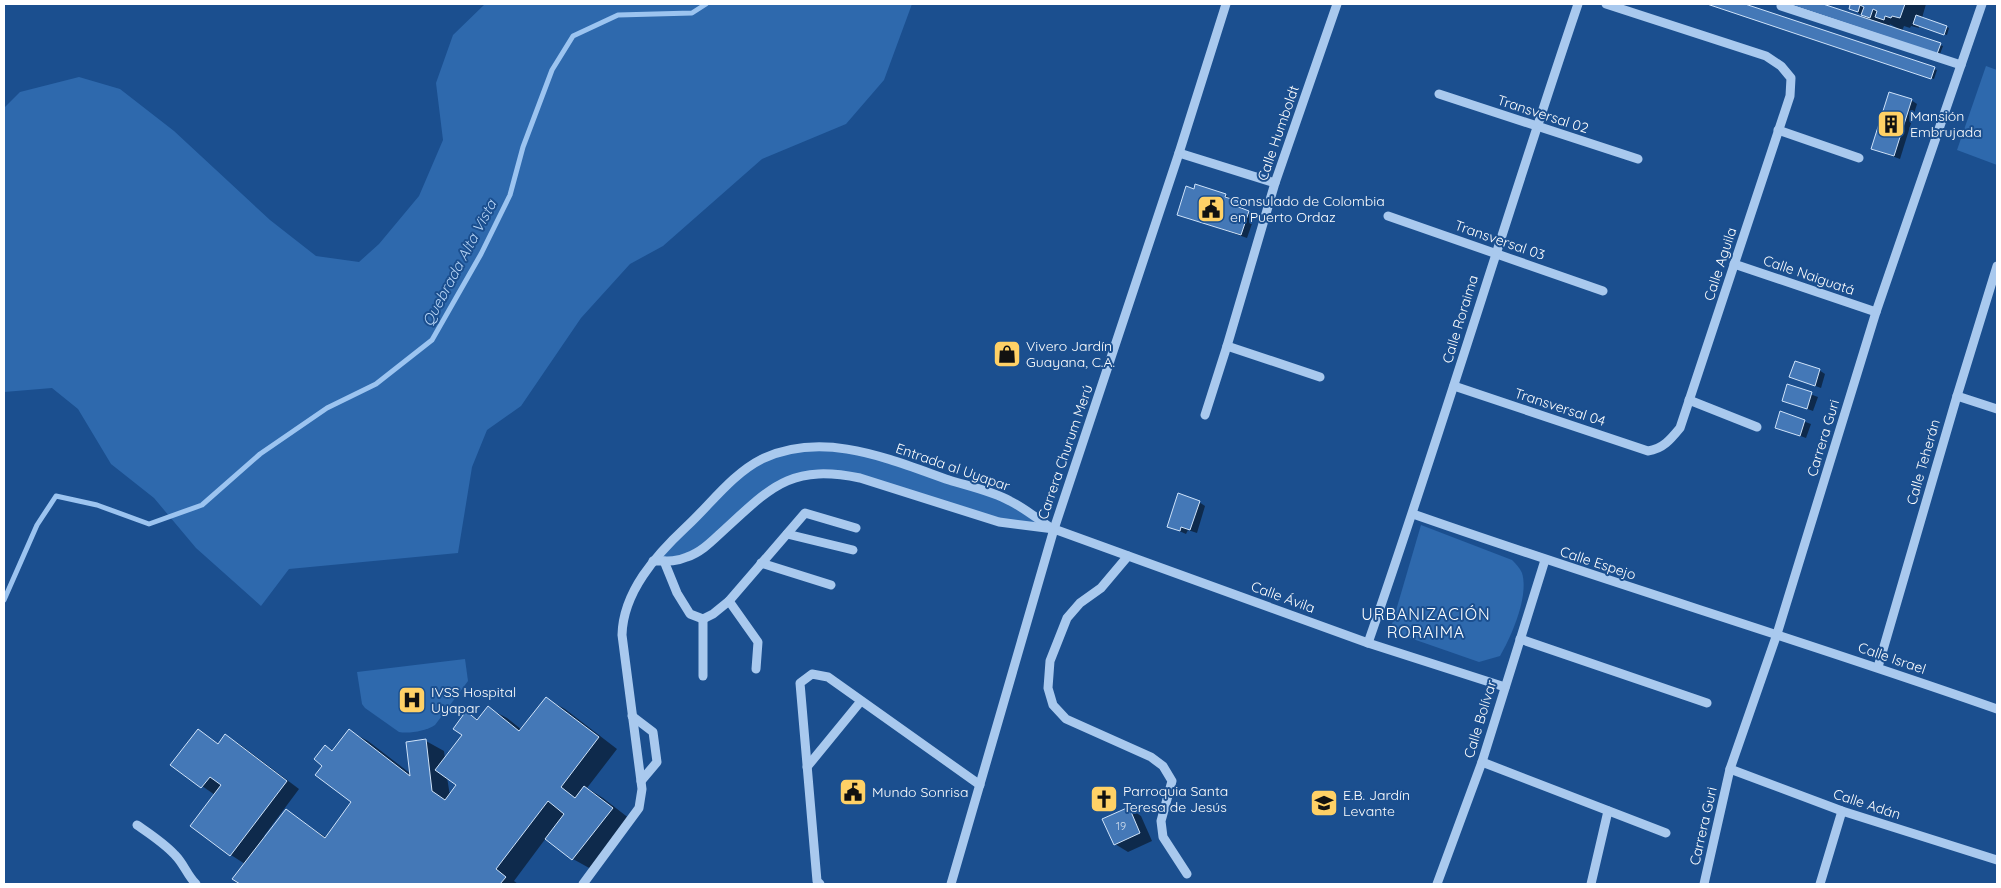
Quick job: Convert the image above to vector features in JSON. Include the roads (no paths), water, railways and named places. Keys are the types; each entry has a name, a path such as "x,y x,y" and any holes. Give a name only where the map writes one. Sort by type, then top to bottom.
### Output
{"street":[{"name":"Carrera Churum Merú","path":"952,884 1054,529 1180,153 1226,4"},
{"name":"Calle Humboldt","path":"1205,415 1275,183 1337,4"},
{"name":"Calle Roraima","path":"1368,643 1413,514 1495,253 1578,4"},
{"name":"Calle Aguila","path":"1606,4 1766,56 1781,66 1791,78 1790,96 1680,428 1658,450"},
{"name":"Carrera Guri","path":"1704,884 1730,769 1777,634 1876,312 1982,4"},
{"path":"1781,6 1961,65"},
{"name":"Transversal 02","path":"1439,94 1638,159"},
{"path":"1778,130 1859,158"},
{"path":"1180,153 1275,183"},
{"name":"Transversal 03","path":"1388,216 1603,291"},
{"name":"Calle Naiguatá","path":"1734,264 1876,312"},
{"name":"Calle Teherán","path":"1878,667 1997,266"},
{"path":"1227,346 1320,377"},
{"name":"Transversal 04","path":"1454,386 1648,451 1658,450"},
{"path":"1957,396 1997,409"},
{"path":"1689,400 1757,427"},
{"name":"Entrada al Uyapar","path":"583,884 639,808 642,790 622,635 622,622 632,595 653,561 748,468 775,454 808,447 854,450 900,463 1009,500 1054,529"},
{"path":"653,561 675,561 689,557 707,546 757,499 786,480 824,473 860,478 999,522 1054,529"},
{"path":"664,561 677,593 690,614 703,619 713,614 729,601 807,512 856,528"},
{"name":"Calle Espejo","path":"1413,514 1545,560 1777,634"},
{"name":"Calle Ávila","path":"1054,529 1368,643 1504,687"},
{"path":"787,534 853,550"},
{"path":"1128,556 1101,588 1080,603 1067,618 1050,661 1048,688 1053,705 1066,719 1151,758 1163,766 1172,781 1161,820 1163,837 1187,874"},
{"name":"Calle Bolívar","path":"1437,884 1482,762 1545,560"},
{"path":"761,563 831,585"},
{"path":"729,601 753,632 758,642 756,669"},
{"path":"703,619 703,676"},
{"name":"Calle Israel","path":"1777,634 1997,709"},
{"path":"1520,639 1707,702"},
{"path":"820,884 817,881 800,683 812,674 828,678 980,785"},
{"path":"807,767 861,701"},
{"path":"632,716 653,732 657,762 641,781"},
{"path":"1482,762 1666,833"},
{"name":"Calle Adán","path":"1730,769 1842,811 1997,860"},
{"path":"1591,884 1608,811"},
{"path":"1820,884 1842,811"},
{"path":"137,825 176,855 182,863 186,874 196,884"}],"waterway":[{"name":"Quebrada Alta Vista","path":"4,600 37,525 56,496 97,505 149,524 202,505 260,454 327,408 376,384 432,340 481,254 510,195 523,147 552,70 573,36 618,15 692,13 706,4"}],"place":[{"name":"Mansión Embrujada","path":"1891,124"},
{"name":"Consulado de Colombia en Puerto Ordaz","path":"1211,209"},
{"name":"Vivero Jardín Guayana, C.A.","path":"1007,354"},
{"name":"IVSS Hospital Uyapar","path":"412,700"},
{"name":"Mundo Sonrisa","path":"853,792"},
{"name":"Parroquia Santa Teresa de Jesús","path":"1104,799"},
{"name":"E.B. Jardín Levante","path":"1324,803"}],"district":[{"name":"URBANIZACIÓN RORAIMA","path":"1426,623"}]}
